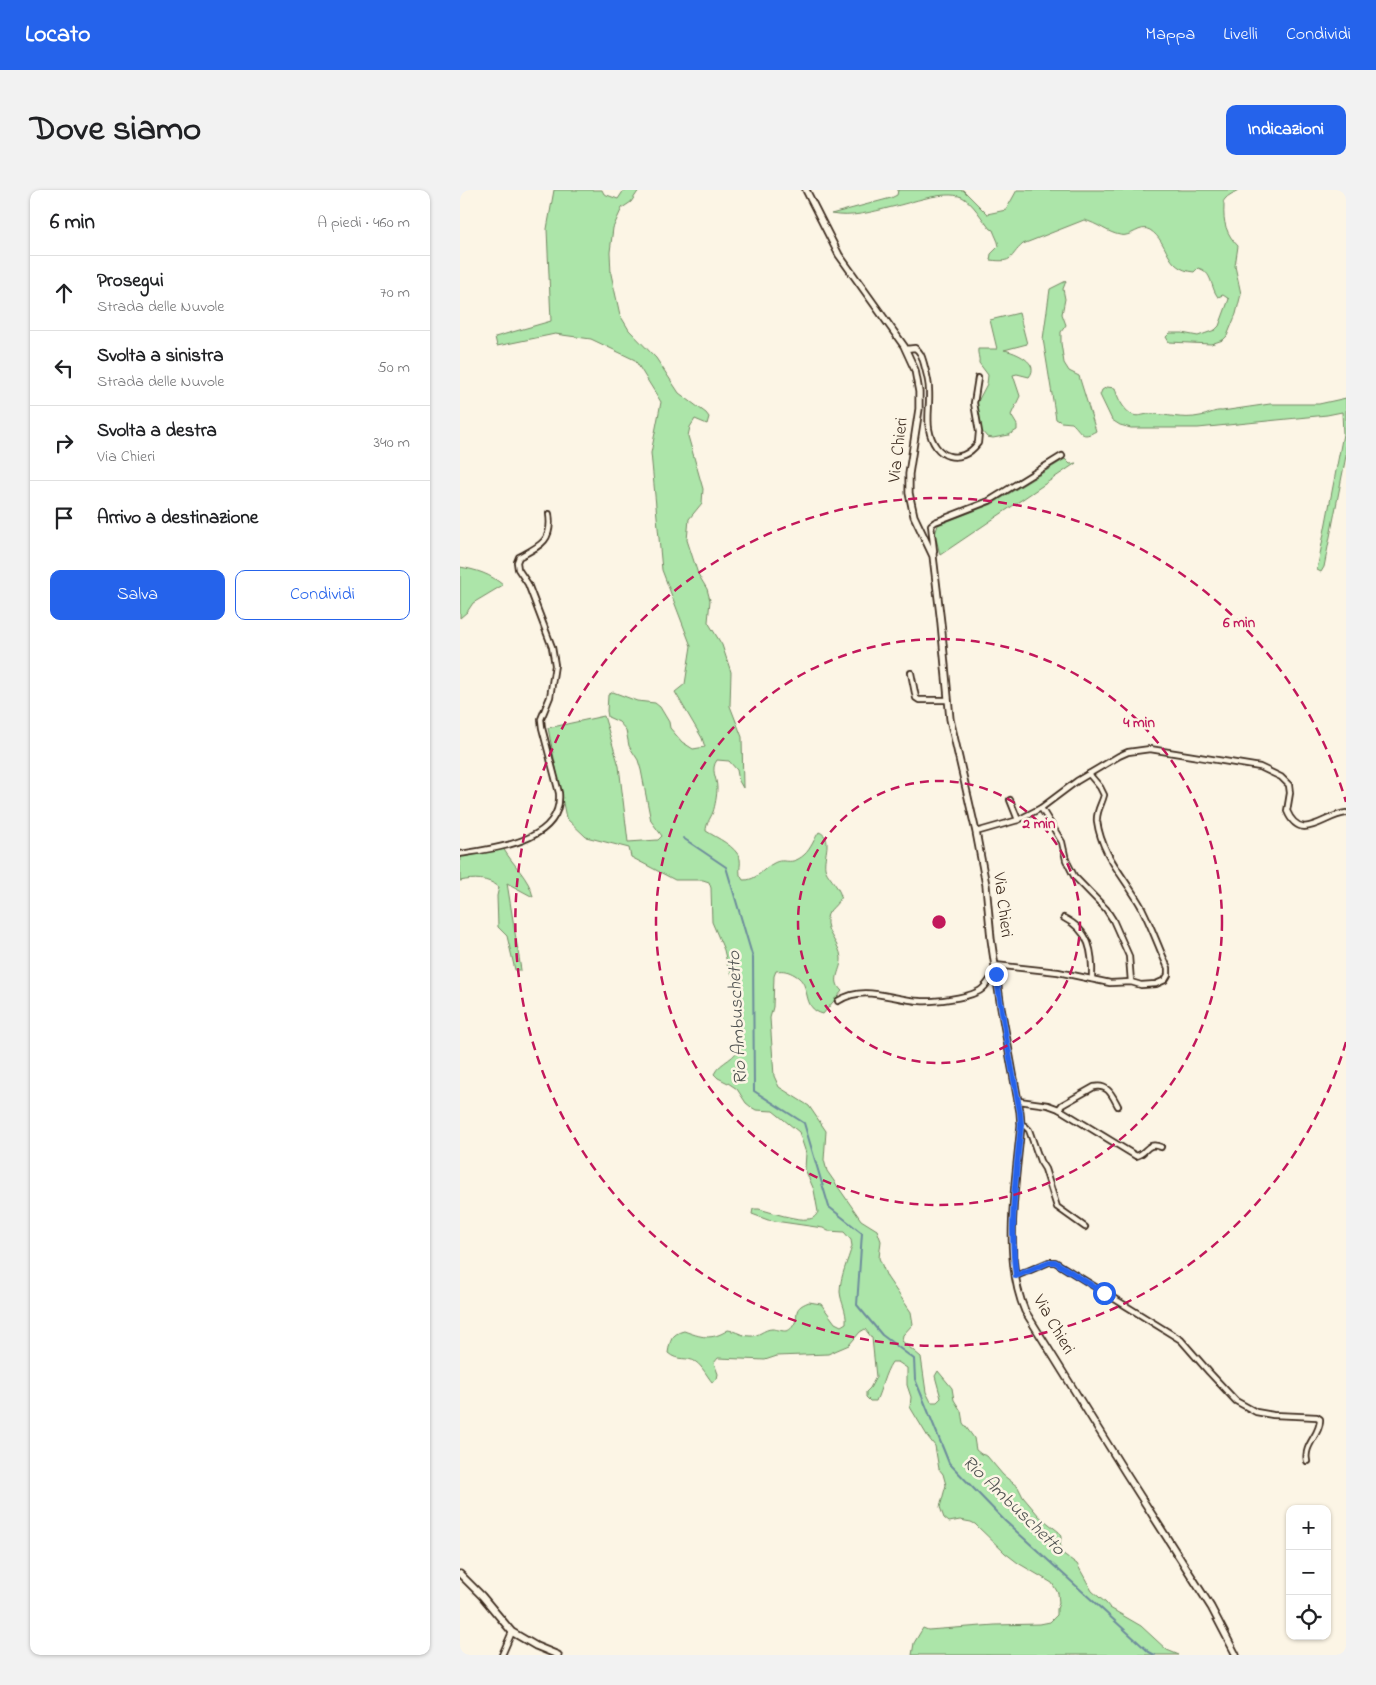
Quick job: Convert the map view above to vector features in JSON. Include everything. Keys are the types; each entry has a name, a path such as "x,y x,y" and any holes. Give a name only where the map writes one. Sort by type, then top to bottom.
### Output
{"street":[{"name":"Via Chieri","path":"806,190 839,254 906,349 915,370 918,392 916,428 908,474 909,494 914,516 933,556 950,719 976,832 988,898 996,974 1019,1101 1021,1125 1013,1211 1012,1250 1019,1298 1025,1311 1125,1472 1211,1607 1236,1655"},
{"path":"906,349 915,348 921,353 929,388 929,428 935,442 945,456 954,458 964,455 978,443 974,403 978,378"},
{"path":"933,556 931,525 989,501 1062,456"},
{"path":"460,854 501,847 524,840 538,833 548,823 560,804 541,719 550,697 555,665 552,647 528,584 518,569 517,562 519,557 539,546 547,539 550,522 549,514"},
{"path":"911,674 918,700 948,700"},
{"path":"976,832 1018,820 1041,808 1077,781 1120,756 1128,752 1150,749 1244,763 1260,767 1281,777 1289,785 1290,793 1287,810 1293,821 1300,826 1314,826 1336,814 1346,812"},
{"path":"995,965 1058,972 1110,983 1131,982 1141,985 1156,984 1165,980 1168,975 1168,968 1142,909 1110,860 1097,820 1098,810 1104,795 1089,774"},
{"path":"1010,800 1018,820"},
{"path":"1041,808 1062,842 1066,860 1074,876 1106,909 1113,920 1129,956 1131,982"},
{"path":"1064,918 1083,931 1086,936 1092,967 1092,979"},
{"path":"838,1001 847,996 865,992 921,1001 975,994 982,990 992,976 996,974"},
{"path":"1059,1109 1062,1105 1094,1087 1100,1086 1105,1087 1111,1092 1118,1106"},
{"path":"1019,1101 1048,1105 1059,1109 1133,1155 1138,1156 1153,1145 1161,1147"},
{"path":"1021,1125 1029,1130 1040,1161 1045,1169 1057,1207 1085,1226"},
{"path":"1016,1276 1049,1262 1055,1262 1181,1340 1236,1400 1256,1412 1273,1415 1317,1417 1320,1419 1320,1425 1307,1451 1307,1461"},
{"path":"460,1574 482,1596 512,1632 536,1646 558,1655"},
{"path":"502,1655 512,1632"}],"green space":[{"path":"554,190 602,190 604,194 618,199 624,190 639,190 631,202 622,208 613,228 610,252 611,274 620,315 629,330 656,358 679,393 709,417 707,424 695,419 690,427 688,436 703,489 702,503 689,519 687,540 698,574 707,589 710,600 708,622 722,645 731,672 730,706 742,737 743,788 739,781 737,770 729,761 717,760 714,770 717,791 713,812 706,831 735,850 740,859 740,875 743,880 748,880 760,874 778,861 799,859 809,850 819,832 826,838 827,843 826,871 841,896 828,915 827,924 840,953 841,962 837,983 842,991 823,1014 811,1007 804,984 795,975 786,971 776,971 774,976 773,1007 770,1018 774,1076 779,1087 809,1106 826,1131 824,1160 827,1171 861,1220 877,1230 881,1241 879,1258 887,1277 911,1312 913,1324 903,1335 902,1341 921,1357 926,1392 931,1402 937,1402 941,1398 935,1376 938,1371 952,1388 954,1400 961,1411 963,1423 974,1438 976,1450 987,1456 1003,1475 1018,1487 1023,1497 1039,1516 1059,1532 1062,1553 1077,1564 1092,1591 1110,1608 1141,1626 1167,1650 1179,1655 912,1655 914,1643 923,1628 928,1630 1040,1624 1050,1622 1057,1615 1059,1603 1058,1593 1052,1583 1018,1563 975,1524 960,1520 949,1522 944,1518 940,1507 946,1485 943,1474 939,1469 935,1446 910,1407 911,1397 907,1385 907,1368 898,1362 892,1362 876,1401 870,1401 866,1397 866,1392 876,1377 872,1338 865,1329 849,1345 828,1354 777,1356 765,1360 718,1358 714,1363 718,1374 717,1379 712,1382 693,1360 675,1357 668,1353 674,1336 684,1331 711,1337 728,1330 750,1336 769,1329 783,1331 791,1329 800,1307 809,1302 821,1304 835,1323 841,1326 846,1323 846,1319 840,1286 852,1246 851,1240 844,1232 828,1231 823,1228 768,1220 752,1214 753,1209 759,1209 798,1219 810,1219 818,1212 814,1190 805,1169 806,1153 799,1132 773,1111 756,1110 751,1107 737,1089 714,1074 739,1049 740,1044 737,1034 740,1012 737,1000 737,983 728,967 724,950 712,922 711,888 709,882 703,880 675,880 631,857 629,848 586,837 566,818 548,728 604,716 619,766 628,842 658,840 662,836 651,821 641,770 638,760 629,746 626,730 619,722 608,717 608,695 613,692 637,701 655,703 660,707 669,722 670,728 682,742 693,749 705,747 702,738 675,692 685,684 691,646 662,570 651,453 661,402 635,360 591,339 555,334 497,346 495,337 551,321 547,229"},
{"path":"898,190 963,190 987,214 1006,210 1017,190 1238,190 1228,196 1223,202 1226,228 1238,246 1235,266 1241,294 1236,314 1227,336 1223,340 1211,344 1169,342 1166,337 1170,333 1198,336 1215,330 1219,326 1229,299 1223,295 1218,297 1209,276 1203,270 1198,268 1194,272 1177,266 1156,235 1146,229 1128,235 1120,235 1084,220 1023,244 1010,258 998,261 990,260 991,254 999,246 993,230 990,229 970,203 962,197 954,195 937,196 862,214 831,214 891,198 897,195"},
{"path":"1066,281 1063,289 1065,299 1062,314 1066,325 1061,332 1061,343 1064,363 1069,371 1079,376 1096,431 1087,435 1082,434 1072,423 1061,422 1056,419 1043,339 1050,289"},
{"path":"1019,313 1027,344 1004,350 1025,359 1032,367 1032,372 1029,377 1013,375 1020,396 1011,415 1017,425 1017,430 1009,435 993,438 987,437 981,430 976,405 987,384 988,375 979,363 978,349 997,349 990,320"},
{"path":"1107,387 1115,388 1123,406 1128,412 1136,416 1150,414 1193,417 1216,411 1270,404 1319,404 1346,398 1346,456 1324,567 1321,572 1317,570 1343,434 1342,412 1198,428 1131,428 1120,425 1112,420 1100,395 1102,390"},
{"path":"1065,459 1070,464 1076,463 940,555 935,534 938,525 992,504"},
{"path":"460,567 483,573 503,585 473,603 460,618"},
{"path":"503,848 525,878 533,897 507,883 521,970 515,970 507,936 498,927 497,896 499,887 481,879 460,881 460,855"}],"waterway":[{"name":"Rio Ambuschetto","path":"683,838 726,867 753,958 754,1091 804,1123 829,1207 862,1233 857,1305 882,1335 914,1359 915,1379 949,1463 1005,1521 1149,1652 1155,1655"}],"route":[{"path":"996,974 1011,1067 1019,1101 1021,1125 1013,1211 1012,1250 1016,1276 1049,1262 1055,1262 1104,1293"}]}
